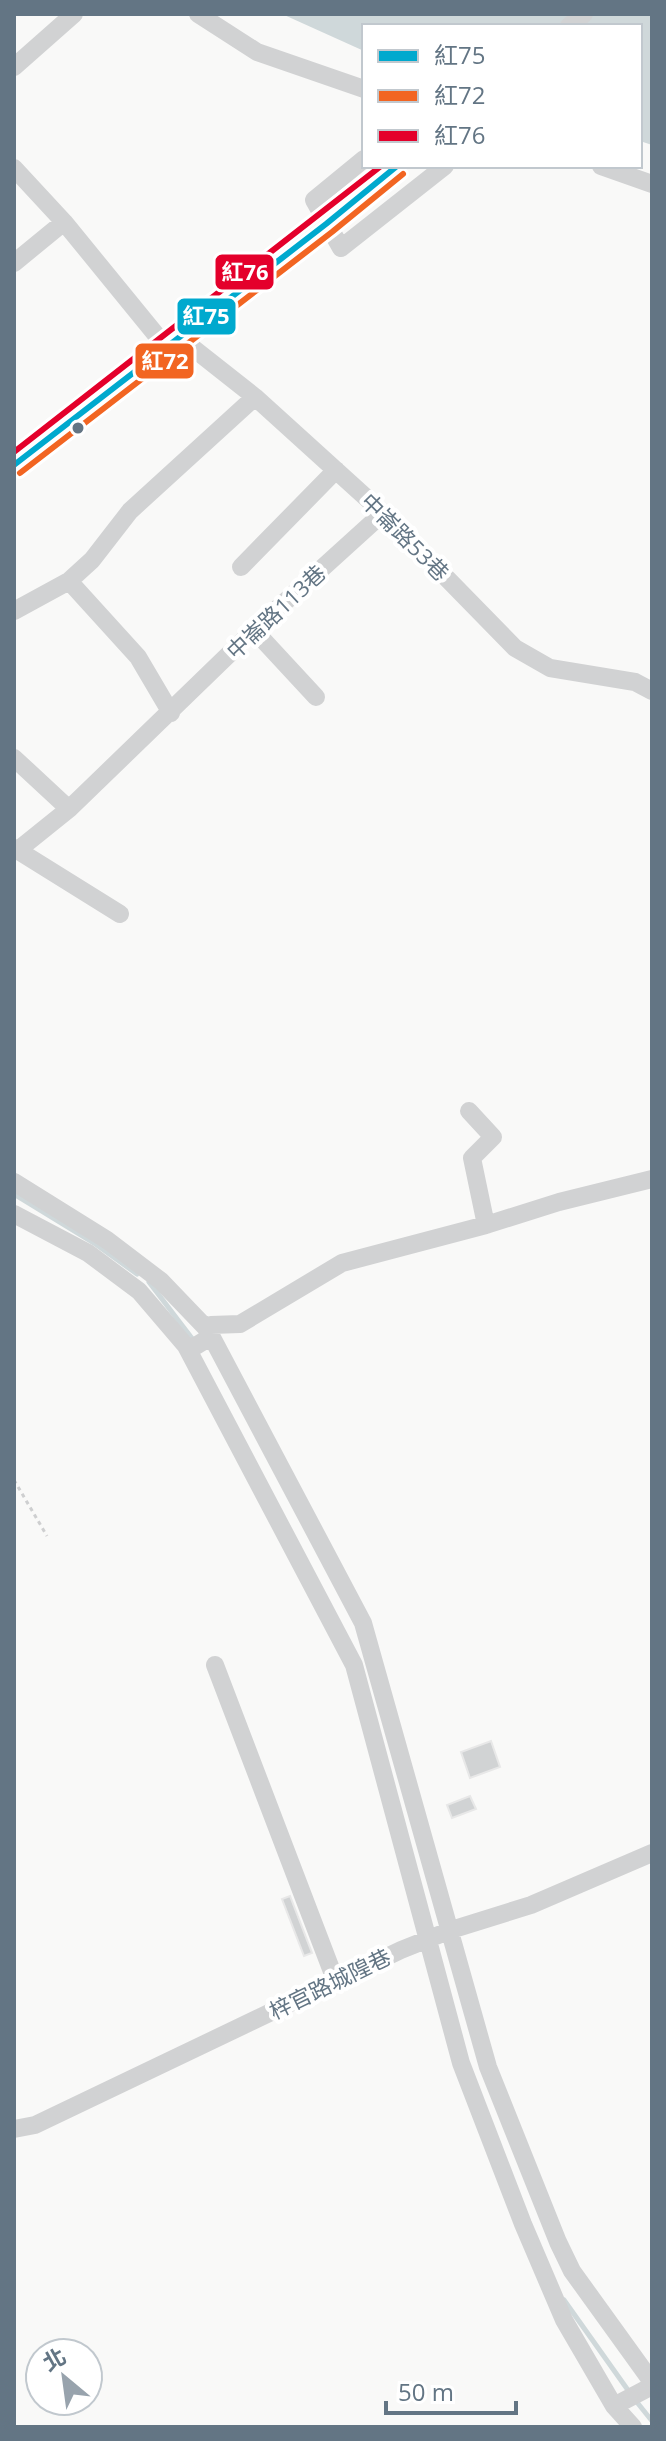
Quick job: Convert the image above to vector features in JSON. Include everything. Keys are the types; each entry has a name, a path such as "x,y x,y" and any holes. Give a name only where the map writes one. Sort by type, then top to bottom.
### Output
{"street":[{"path":"14,67 74,14"},
{"path":"198,14 257,52 362,88"},
{"path":"362,161 314,200 341,248 442,168"},
{"name":"中崙路53巷","path":"14,168 173,342 255,397 383,513 515,648 550,668 635,682 652,691"},
{"path":"14,465 395,168"},
{"path":"607,168 652,184"},
{"path":"14,263 64,222"},
{"path":"14,611 69,581 92,560 130,511 255,397"},
{"path":"241,567 336,470"},
{"name":"中崙路113巷","path":"16,849 69,809 254,630 383,513"},
{"path":"69,581 138,657 171,713"},
{"path":"254,630 316,697"},
{"path":"14,758 69,809"},
{"path":"16,849 120,914"},
{"path":"469,1111 493,1137 472,1158 486,1225"},
{"path":"199,1340 211,1325 240,1324 342,1263 652,1179"},
{"path":"14,1182 107,1240 161,1281 199,1340 350,1629 451,1930 488,2067 572,2271 648,2386 617,2405"},
{"path":"14,1214 88,1253 199,1340 350,1629 354,1665 461,2063 564,2320 633,2427"},
{"path":"215,1665 336,1982"},
{"name":"梓官路城隍巷","path":"14,2129 35,2125 401,1950 451,1930 531,1905 652,1853"}],"path":[{"path":"14,1480 47,1536"}],"shaded area":[{"path":"282,14 652,14 652,145 642,142 642,24 362,24 362,50"}],"building":[{"path":"491,1741 500,1767 470,1778 461,1752"},
{"path":"470,1796 476,1809 452,1818 447,1805"},
{"path":"290,1896 312,1953 304,1956 282,1899"}],"waterway":[{"path":"14,1194 94,1243 137,1274"},
{"path":"149,1282 194,1341"},
{"path":"564,2300 630,2393"},
{"path":"636,2401 652,2421"}],"transit line":[{"name":"紅76","path":"14,452 378,168"},
{"name":"紅75","path":"14,465 395,168"},
{"name":"紅72","path":"20,473 403,174"}]}
